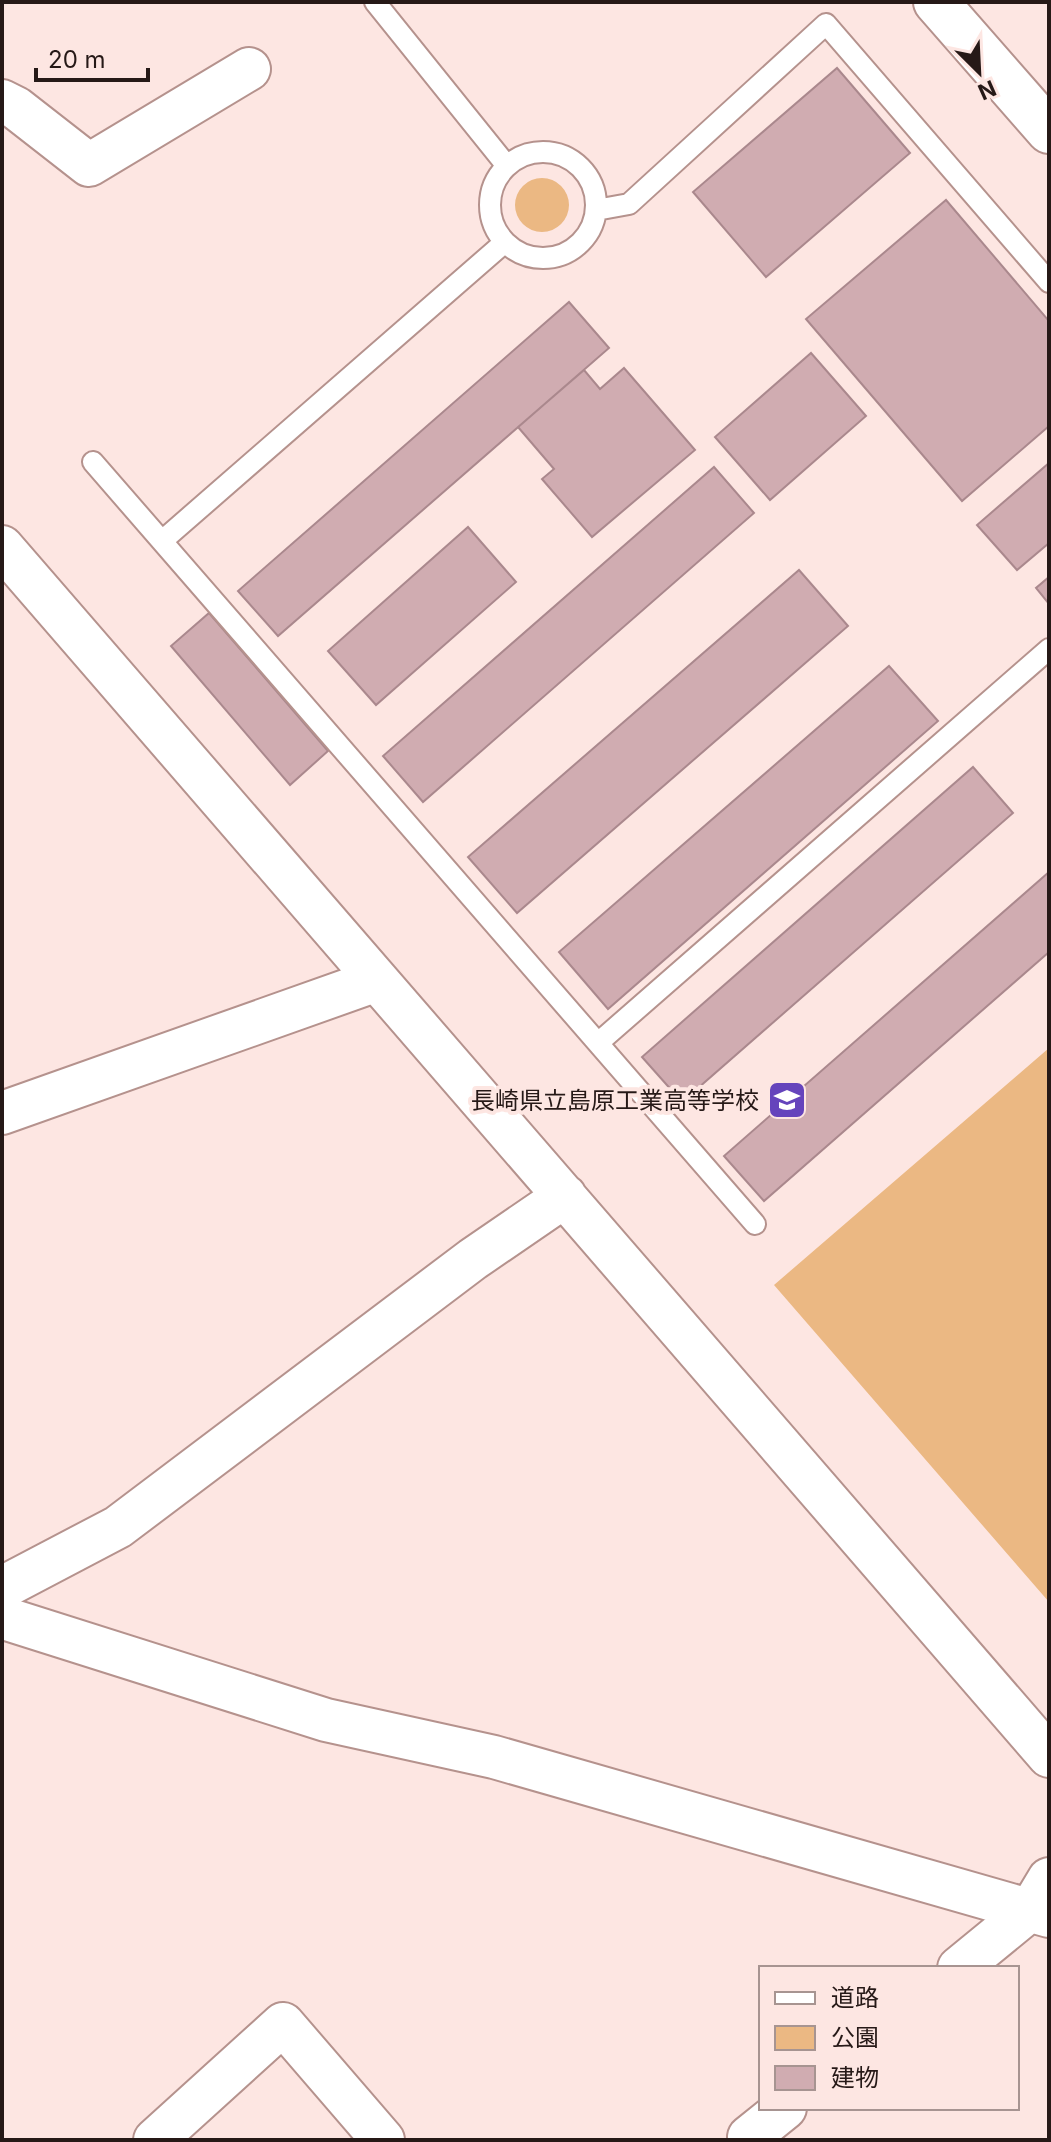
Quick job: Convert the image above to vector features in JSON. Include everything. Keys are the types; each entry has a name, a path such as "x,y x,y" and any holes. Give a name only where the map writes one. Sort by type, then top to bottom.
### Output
{"street":[{"path":"936,2 1049,131"},
{"path":"2,101 16,108 89,165 249,69"},
{"path":"5,556 565,1196 1049,1756"},
{"path":"2,1113 377,980"},
{"path":"3,1606 118,1527 473,1259 565,1196"},
{"path":"3,1606 326,1720 494,1757 916,1879 1043,1902"},
{"path":"962,1966 1043,1902"},
{"path":"155,2140 283,2024 383,2140"},
{"path":"749,2137 783,2110"}],"lane":[{"path":"375,2 507,166"},
{"path":"596,210 629,204 826,24 1049,282"},
{"path":"541,152 559,154 575,162 588,176 595,192 596,210 592,228 581,243 551,257 534,257 518,252 505,242 495,227 491,203 497,179 507,166 523,156 541,152"},
{"path":"162,541 505,242"},
{"path":"93,462 755,1224"},
{"path":"598,1043 1049,649"}],"green space":[{"path":"542,178 561,186 569,205 561,224 542,232 523,224 515,205 523,186"},
{"path":"1049,1048 1049,1602 774,1285"}],"building":[{"path":"837,68 910,153 766,277 693,192"},
{"path":"946,200 1049,321 1049,426 962,501 806,319"},
{"path":"569,302 609,348 278,636 238,591"},
{"path":"811,353 866,416 770,500 715,437"},
{"path":"624,368 695,450 592,537 542,479 554,469 518,427 584,370 600,389"},
{"path":"1049,463 1049,543 1017,570 977,525"},
{"path":"714,467 754,513 423,802 383,756"},
{"path":"468,527 516,582 376,705 328,651"},
{"path":"799,570 848,626 517,913 468,857"},
{"path":"1049,577 1049,604 1036,588"},
{"path":"209,613 328,751 290,785 171,646"},
{"path":"889,666 938,721 608,1009 559,952"},
{"path":"973,767 1013,813 682,1102 642,1057"},
{"path":"1049,872 1049,952 764,1201 724,1156"}],"place":[{"name":"長崎県立島原工業高等学校","path":"787,1100"}]}
